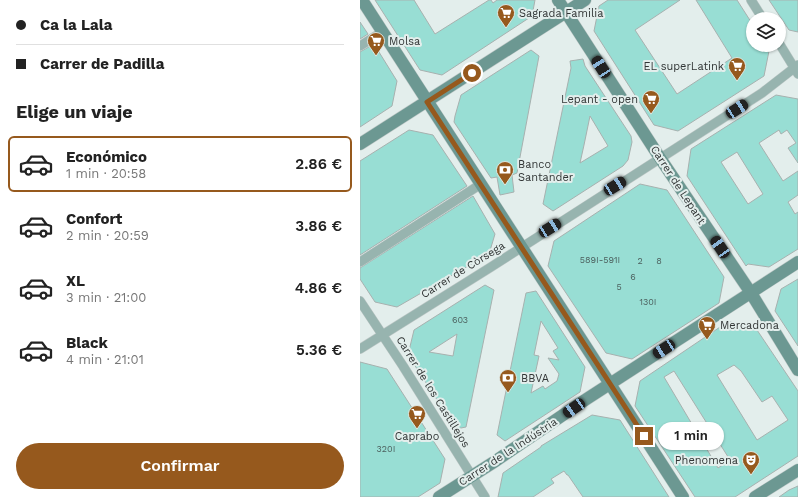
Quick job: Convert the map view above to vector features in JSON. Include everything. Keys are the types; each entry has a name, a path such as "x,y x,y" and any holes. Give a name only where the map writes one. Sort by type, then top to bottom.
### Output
{"main road":[{"path":"362,0 683,497"},
{"name":"Carrer de Lepant","path":"558,0 660,158 750,293 798,370"},
{"path":"360,144 585,0"},
{"name":"Carrer de la Indústria","path":"439,497 798,262"},
{"path":"755,497 798,470"}],"street":[{"path":"751,0 759,12"},
{"path":"360,46 382,32"},
{"path":"785,52 797,69"},
{"name":"Carrer de Còrsega","path":"360,349 762,93 797,69"},
{"path":"360,262 480,184"},
{"name":"Carrer de los Castillejos","path":"360,301 485,497"}],"building":[{"path":"375,0 414,0 435,34 489,0 493,3 497,0 535,0 532,16 442,75 420,70"},
{"path":"608,0 680,0 635,30 677,94 732,58 696,0 737,0 746,14 746,52 769,52 764,76 678,131 654,125 594,31 599,6"},
{"path":"769,0 798,0 798,32 789,30 786,26 786,12 777,12"},
{"path":"360,22 368,34 360,39"},
{"path":"374,44 397,81 392,106 360,127 360,52"},
{"path":"531,50 539,56 517,173 512,175 514,192 500,195 497,177 491,178 454,122 455,116 461,95"},
{"path":"583,59 585,66 631,136 632,142 628,160 623,166 553,211 543,204 571,68 570,61","holes":["590,116 608,146 580,163"]},
{"path":"776,95 798,99 798,163 788,148 796,143 787,130 781,134 779,130 759,143 783,181 798,171 798,195 788,202 795,214 798,212 798,249 769,267 748,264 746,266 687,176 691,149","holes":["737,152 763,194 748,204 721,162"]},
{"path":"409,130 433,135 467,186 360,255 360,161"},
{"path":"640,184 667,190 724,277 719,303 632,359 606,353 548,266 554,241"},
{"path":"473,196 495,234 489,254 397,307 375,302 360,279 360,268"},
{"path":"798,279 798,346 775,311 781,289"},
{"path":"485,285 494,290 466,427 456,429 408,355 414,330","holes":["457,334 453,356 429,352"]},
{"path":"536,291 585,367 580,392 505,441 497,435 526,293","holes":["541,321 558,348 553,351 559,360 548,358 559,374 557,381 545,389 543,386 531,393 539,356 534,355"]},
{"path":"729,321 757,330 798,391 798,456 735,497 695,497 635,406 640,381","holes":["734,365 741,371 762,402 772,396 788,420 757,440 717,375","674,371 730,460 718,468 664,377"]},
{"path":"360,362 387,369 445,459 440,483 418,497 360,497"},
{"path":"592,415 620,420 669,497 583,497 564,471 551,479 554,483 533,497 498,497 503,473 541,446"},
{"path":"798,486 798,497 779,497 789,490"}],"place":[{"name":"Sagrada Familia","path":"506,28"},
{"name":"Molsa","path":"376,56"},
{"name":"EL superLatink","path":"737,81"},
{"name":"Lepant - open","path":"651,114"},
{"name":"Banco Santander","path":"505,185"},
{"name":"Mercadona","path":"707,340"},
{"name":"BBVA","path":"508,393"},
{"name":"Caprabo","path":"417,429"},
{"name":"Phenomena","path":"751,475"}],"route":[{"path":"472,73 427,102 644,436"}]}
